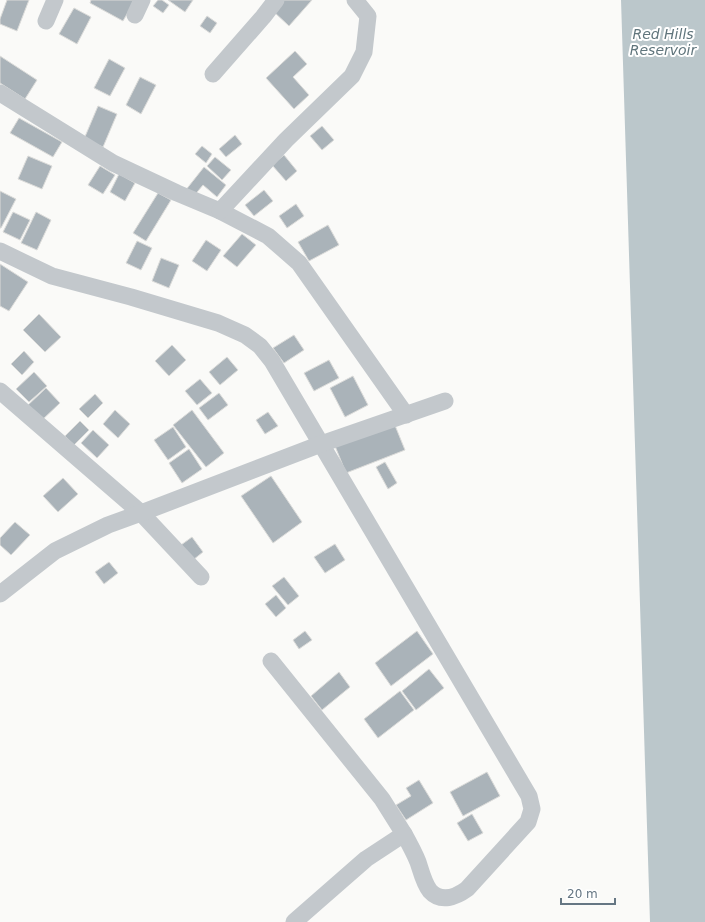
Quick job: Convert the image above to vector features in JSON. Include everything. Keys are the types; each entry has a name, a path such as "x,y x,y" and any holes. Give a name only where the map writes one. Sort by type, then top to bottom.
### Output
{"street":[{"path":"46,21 55,0"},
{"path":"213,74 276,0"},
{"path":"220,211 286,140 352,76 364,52 368,16 355,0"},
{"path":"0,93 113,163 220,211 268,236 299,263 406,415"},
{"path":"0,251 52,276 131,297 218,323 245,335 260,346 272,361 530,796 532,809 528,822 472,883 458,896 448,898 436,895 429,890 404,834 382,799 271,661"},
{"path":"0,391 142,513 201,577"},
{"path":"2,590 55,551 108,525 321,444 445,401"},
{"path":"294,922 366,859 404,834"}],"water":[{"name":"Red Hills Reservoir","path":"621,0 705,0 705,922 650,922"}],"building":[{"path":"7,0 29,0 17,31 0,24 0,19"},
{"path":"91,0 135,0 123,21 90,3"},
{"path":"158,0 162,0 169,5 163,13 153,6"},
{"path":"168,0 193,0 185,12"},
{"path":"282,0 312,0 289,26 273,11"},
{"path":"74,8 91,17 77,44 59,34"},
{"path":"207,16 217,23 210,33 200,26"},
{"path":"295,51 307,64 293,77 309,95 294,109 266,78"},
{"path":"0,56 37,80 25,99 0,83"},
{"path":"109,59 125,68 110,96 94,88"},
{"path":"140,77 156,85 141,114 126,105"},
{"path":"98,106 117,114 103,147 84,139"},
{"path":"19,118 62,142 53,157 10,133"},
{"path":"322,126 334,140 322,150 310,136"},
{"path":"235,135 242,144 226,157 219,149"},
{"path":"202,146 212,154 206,163 195,154"},
{"path":"284,155 297,171 286,181 272,165"},
{"path":"28,156 52,166 42,189 18,179"},
{"path":"215,157 231,170 222,180 207,166"},
{"path":"100,166 115,175 103,194 88,185"},
{"path":"204,167 226,185 217,197 203,185 193,197 185,191"},
{"path":"119,174 135,183 125,201 110,192"},
{"path":"264,190 273,201 254,216 245,205"},
{"path":"0,191 16,199 1,228 0,228"},
{"path":"158,193 171,200 146,241 133,233"},
{"path":"296,204 304,216 287,228 279,216"},
{"path":"13,212 30,220 20,240 3,232"},
{"path":"36,212 51,220 37,250 21,243"},
{"path":"328,225 339,245 309,261 298,242"},
{"path":"242,234 256,245 237,267 223,256"},
{"path":"206,240 221,250 207,271 192,261"},
{"path":"137,241 152,248 141,270 126,263"},
{"path":"161,258 179,265 169,288 152,281"},
{"path":"0,264 28,282 9,311 0,306"},
{"path":"39,314 61,337 45,352 23,330"},
{"path":"294,335 304,350 284,363 273,348"},
{"path":"172,345 186,360 169,376 155,361"},
{"path":"24,351 34,362 22,375 11,364"},
{"path":"227,357 238,370 220,385 209,372"},
{"path":"329,360 339,378 314,391 304,373"},
{"path":"34,372 47,386 29,402 16,389"},
{"path":"353,376 368,405 345,417 330,388"},
{"path":"200,379 212,393 197,405 185,391"},
{"path":"46,388 60,403 41,421 27,406"},
{"path":"219,393 228,405 208,420 199,408"},
{"path":"95,394 103,403 88,418 79,409"},
{"path":"115,410 130,424 118,438 103,424"},
{"path":"192,410 224,453 206,467 173,425"},
{"path":"268,412 278,426 265,434 256,420"},
{"path":"80,421 89,430 74,445 65,436"},
{"path":"394,423 405,450 346,473 335,446"},
{"path":"173,427 186,447 168,460 154,440"},
{"path":"93,430 109,445 97,458 81,443"},
{"path":"189,449 202,469 182,483 169,463"},
{"path":"385,462 397,483 388,489 376,467"},
{"path":"271,476 302,522 273,543 241,496"},
{"path":"63,478 78,494 58,512 43,496"},
{"path":"15,522 30,535 11,555 0,545 0,538"},
{"path":"192,537 203,552 193,560 181,545"},
{"path":"335,544 345,560 325,573 314,557"},
{"path":"109,562 118,573 104,584 95,572"},
{"path":"284,577 299,596 288,605 272,586"},
{"path":"276,595 286,608 276,617 265,604"},
{"path":"305,631 312,640 299,649 293,640"},
{"path":"417,631 433,654 391,686 375,663"},
{"path":"429,669 444,688 416,710 402,691"},
{"path":"339,672 350,687 322,710 311,696"},
{"path":"400,691 414,710 378,738 364,719"},
{"path":"487,772 500,796 463,816 450,792"},
{"path":"419,780 433,803 406,820 396,805 411,796 406,788"},
{"path":"472,814 483,833 468,841 457,823"}]}
